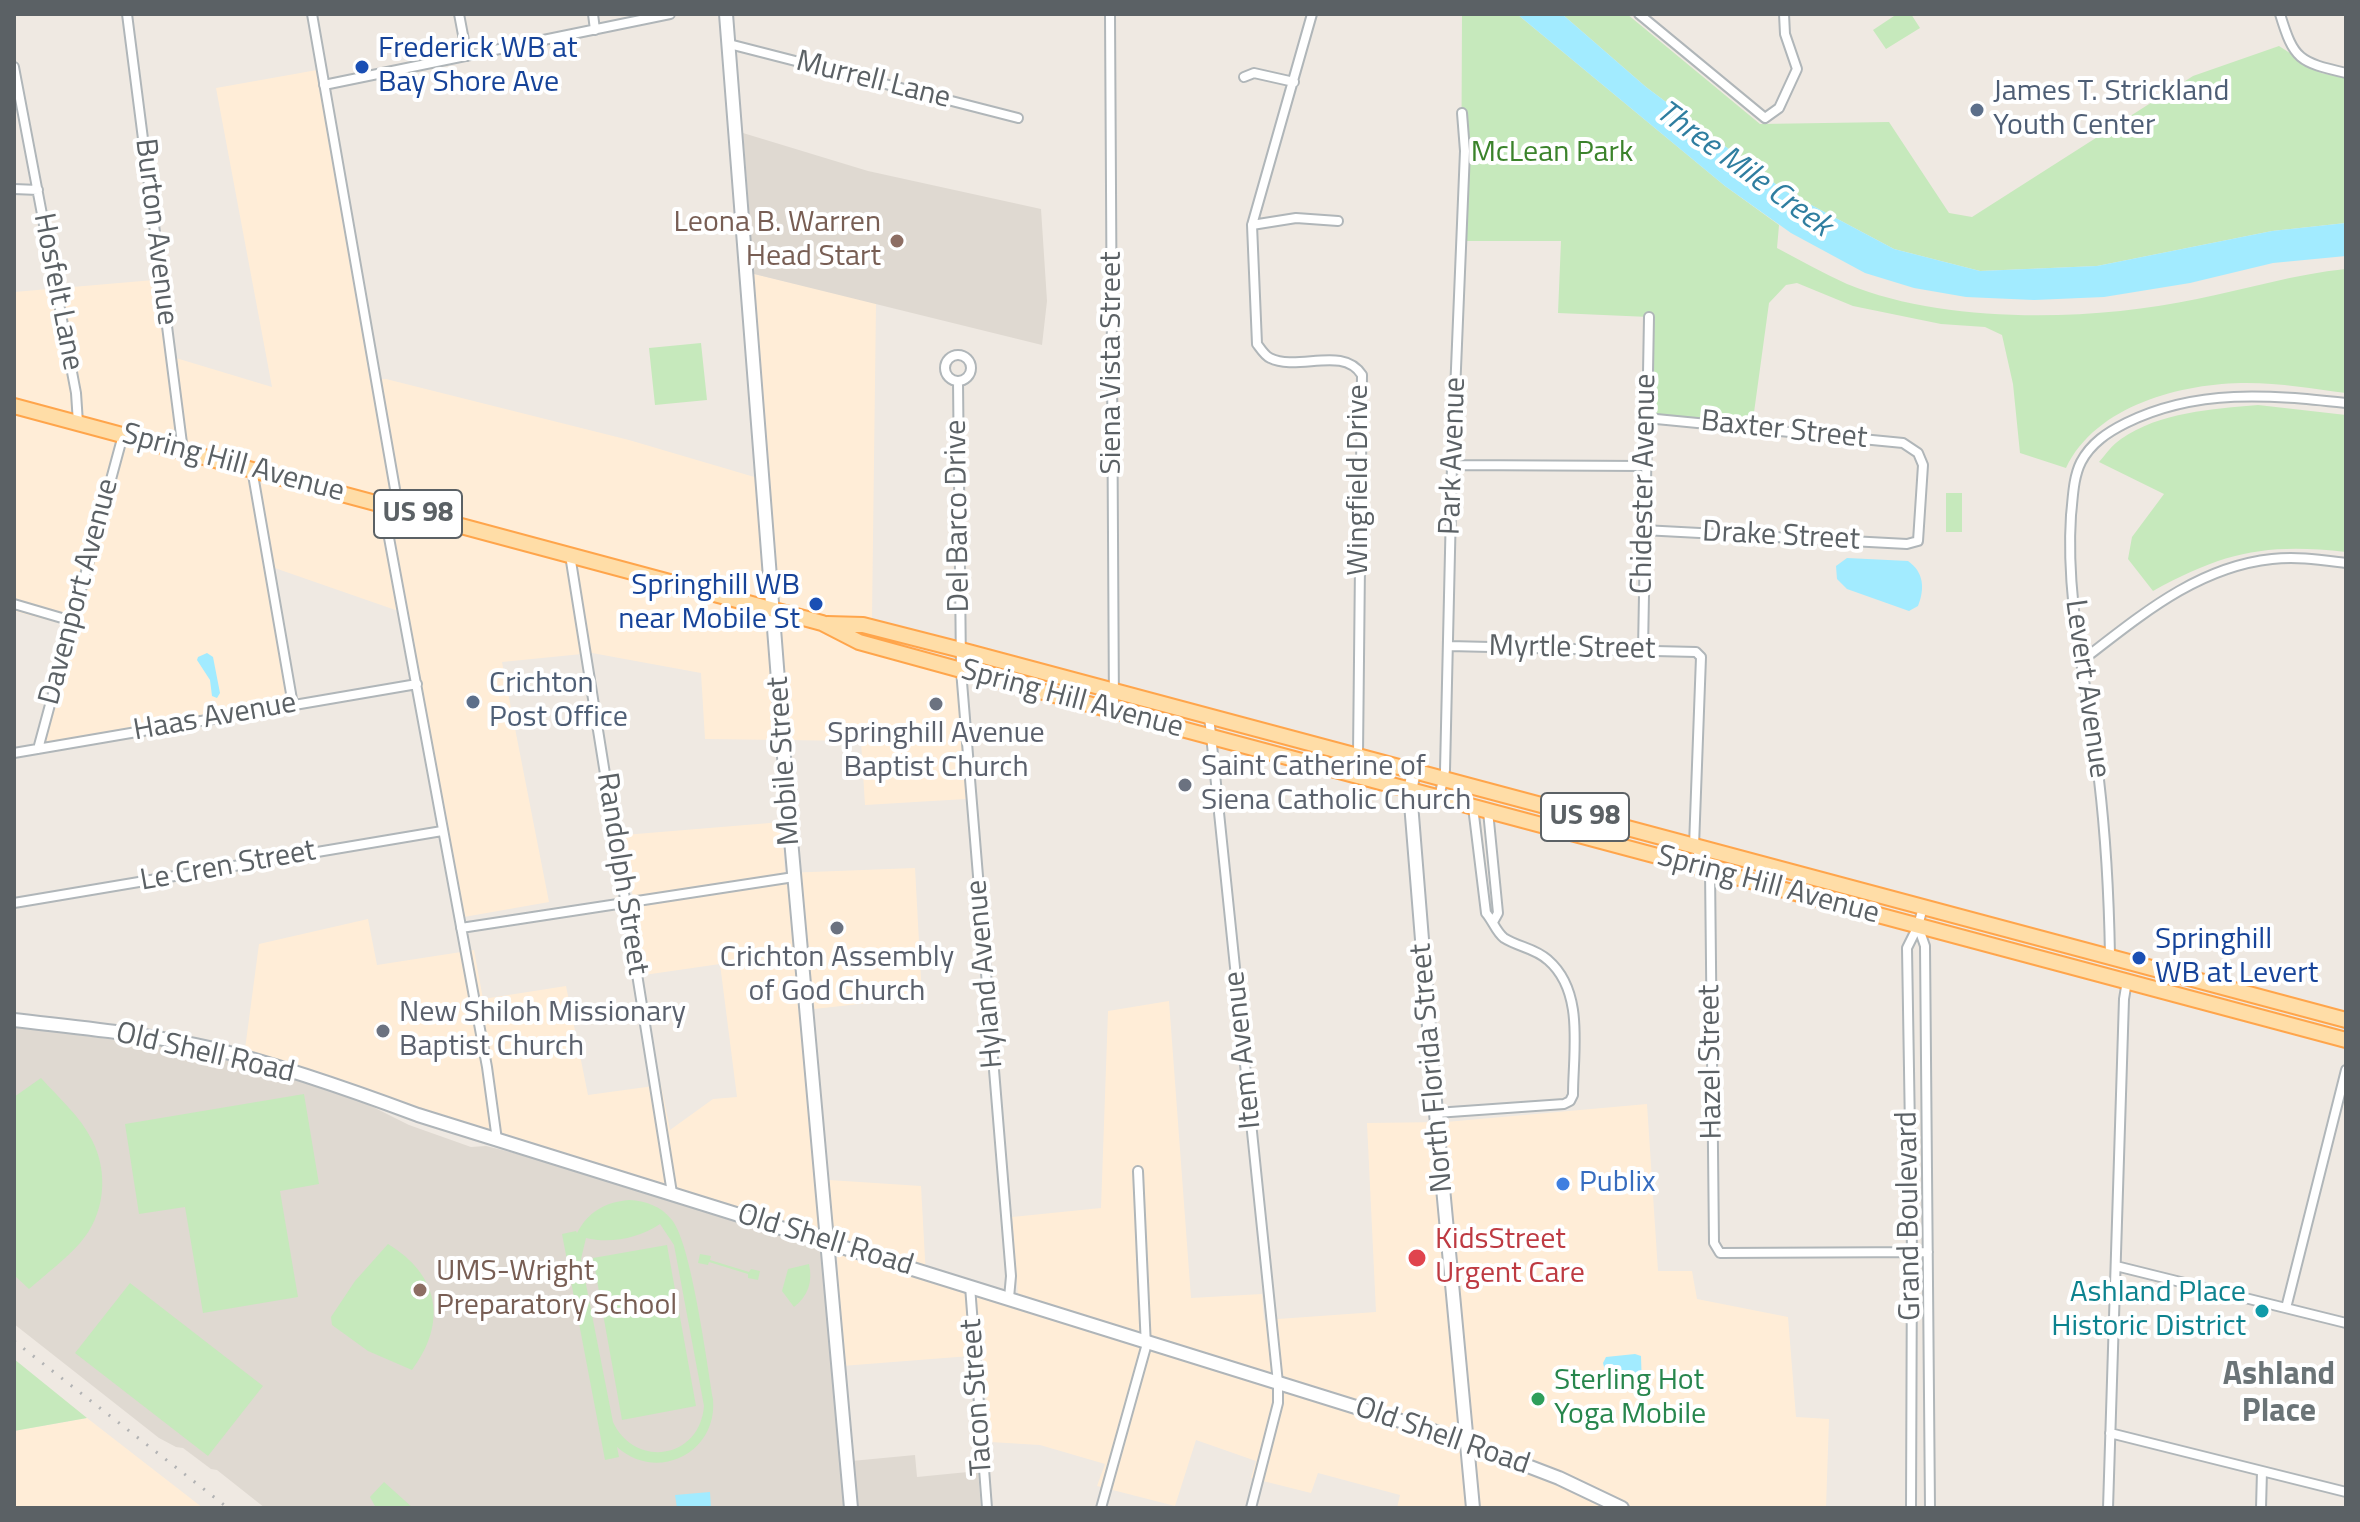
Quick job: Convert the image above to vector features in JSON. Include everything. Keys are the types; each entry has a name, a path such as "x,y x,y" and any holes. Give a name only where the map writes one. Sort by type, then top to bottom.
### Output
{"main road":[{"name":"Spring Hill Avenue","path":"14,406 822,623 859,642 961,670 2346,1040"},
{"name":"Spring Hill Avenue","path":"822,623 863,625 961,650 2346,1020"}],"street":[{"name":"Burton Avenue","path":"127,14 183,451"},
{"path":"312,14 395,487 387,527 492,1098 497,1140"},
{"path":"459,14 467,56"},
{"path":"593,14 595,30"},
{"path":"324,85 670,14"},
{"name":"Mobile Street","path":"726,14 794,877 851,1508"},
{"name":"Siena Vista Street","path":"1110,14 1114,711"},
{"name":"Wingfield Drive","path":"1312,14 1252,225 1257,344 1268,358 1289,362 1341,361 1356,366 1362,375 1358,754"},
{"path":"1639,14 1765,118 1779,108 1797,69 1785,34 1784,14"},
{"path":"2280,14 2290,47 2299,57 2346,73"},
{"name":"Murrell Lane","path":"729,44 1018,118"},
{"name":"Hosfelt Lane","path":"14,67 76,396 78,423"},
{"path":"1244,77 1254,73 1294,82"},
{"name":"Park Avenue","path":"1439,798 1444,779 1449,646 1452,465 1465,151 1462,113"},
{"path":"14,189 38,190"},
{"path":"1252,225 1296,218 1338,221"},
{"name":"Chidester Avenue","path":"1643,650 1649,317"},
{"name":"Del Barco Drive","path":"958,381 961,650"},
{"name":"Levert Avenue","path":"2110,956 2108,874 2100,791 2074,622 2070,555 2073,488 2081,462 2106,433 2142,416 2195,400 2248,395 2346,403"},
{"name":"Baxter Street","path":"1646,418 1903,443 1918,453 1923,465 1918,541"},
{"name":"Davenport Avenue","path":"38,749 123,435"},
{"path":"1452,465 1644,466"},
{"path":"252,469 293,705"},
{"name":"Drake Street","path":"1643,530 1907,544 1918,541"},
{"name":"Randolph Street","path":"570,555 672,1193"},
{"path":"2080,662 2163,599 2223,570 2274,559 2346,563"},
{"path":"14,604 72,621"},
{"name":"Myrtle Street","path":"1449,646 1696,652 1701,657 1694,846"},
{"name":"Hyland Avenue","path":"961,650 1011,1276 1009,1298"},
{"name":"Haas Avenue","path":"14,753 417,684"},
{"name":"Item Avenue","path":"1209,716 1278,1383 1278,1403 1251,1508"},
{"name":"North Florida Street","path":"1414,771 1410,791 1473,1508"},
{"path":"1480,809 1498,913 1493,922"},
{"path":"1436,1113 1564,1104 1573,1095 1573,1015 1566,983 1546,957 1498,933 1486,913 1480,809"},
{"name":"Le Cren Street","path":"14,903 442,831"},
{"path":"1694,846 1710,870"},
{"name":"Hazel Street","path":"1710,870 1714,1243 1720,1253 1912,1252"},
{"path":"461,928 794,877"},
{"name":"Grand Boulevard","path":"1911,1508 1912,1252 1907,948 1923,907"},
{"name":"Grand Boulevard","path":"1918,926 1925,946 1930,1508"},
{"path":"2108,1508 2127,981"},
{"name":"Old Shell Road","path":"14,1020 156,1038 214,1049 359,1093 497,1140 1466,1442 1559,1478 1622,1508"},
{"path":"2286,1308 2346,1070"},
{"path":"1101,1508 1146,1341 1138,1171"},
{"path":"1912,1252 1928,1252"},
{"path":"2116,1266 2346,1323"},
{"name":"Tacon Street","path":"970,1286 987,1508"},
{"path":"2110,1433 2346,1492"},
{"path":"2261,1508 2262,1471"}],"shaded area":[{"path":"317,70 370,380 386,379 629,440 768,481 754,274 876,303 872,617 864,649 958,674 966,799 865,805 861,741 705,739 701,673 592,653 502,662 549,902 464,917 407,614 266,565 287,700 44,744 77,628 14,611 14,292 154,280 166,355 272,387 216,88"},
{"name":"Leona B. Warren Head Start","path":"743,133 868,171 1041,209 1047,301 1042,345 754,274"},
{"path":"782,822 785,873 915,868 922,997 814,1009 829,1180 921,1186 926,1277 1019,1309 1012,1217 1101,1208 1108,1011 1169,1001 1191,1298 1262,1294 1264,1320 1376,1312 1367,1123 1446,1122 1647,1104 1658,1271 1692,1271 1697,1299 1788,1317 1796,1417 1829,1419 1826,1508 1397,1508 1400,1495 1318,1473 1311,1493 1251,1478 1256,1461 1196,1440 1175,1506 1097,1486 1105,1464 1040,1445 990,1442 983,1355 842,1366 837,1252 704,1210 245,1049 259,944 368,919 377,965 474,950 483,999 566,986 588,1095 661,1085 670,1130 713,1099 737,1097 720,964 644,975 624,835"},
{"name":"UMS-Wright Preparatory School","path":"14,1026 181,1049 244,1064 353,1097 409,1125 471,1147 486,1146 534,1158 819,1246 824,1253 841,1462 915,1455 917,1477 978,1471 981,1508 265,1508 217,1470 211,1469 183,1448 159,1438 14,1324"},
{"path":"87,1418 203,1508 14,1508 14,1431"}],"green space":[{"name":"McLean Park","path":"1462,14 1517,14 1725,186 1779,225 1777,248 1847,284 1886,297 1974,313 2067,315 2156,306 2346,269 2346,393 2247,383 2196,387 2169,393 2119,413 2098,428 2080,446 2066,468 2020,453 2013,384 2002,335 1985,327 1941,324 1853,306 1797,283 1786,285 1769,303 1752,427 1646,418 1649,317 1558,313 1561,241 1461,241"},
{"path":"1562,14 1627,14 1760,124 1889,122 1949,213 1972,217 2193,76 2279,46 2321,73 2346,78 2346,223 2272,231 2097,266 1980,271 1894,249 1785,191 1646,87"},
{"path":"1897,14 1911,14 1920,28 1886,49 1873,30"},
{"path":"701,343 707,400 655,405 649,348"},
{"path":"2258,405 2346,415 2346,552 2292,549 2246,554 2202,567 2153,591 2128,559 2132,537 2164,494 2099,462 2121,439 2152,423 2187,413"},
{"path":"1946,493 1962,493 1962,532 1946,532"},
{"path":"41,1078 75,1115 92,1140 101,1166 102,1193 95,1220 80,1243 29,1289 14,1275 14,1097"},
{"path":"304,1094 319,1184 280,1191 298,1297 203,1313 185,1207 139,1214 125,1124"},
{"path":"620,1201 647,1203 672,1220 686,1253 702,1333 713,1399 712,1418 706,1434 695,1447 682,1457 666,1462 633,1457 617,1447 619,1457 605,1460 562,1234 577,1233 592,1214","holes":["660,1224 674,1245 704,1406 700,1424 691,1437 679,1447 665,1452 650,1452 636,1447 623,1437 613,1422 581,1259 586,1238 624,1238"]},
{"path":"388,1244 418,1270 433,1301 431,1334 412,1370 368,1351 332,1325 331,1317 355,1281"},
{"path":"667,1245 696,1406 622,1420 593,1258"},
{"path":"700,1254 749,1272 751,1269 760,1271 758,1280 709,1262 708,1265 698,1263"},
{"path":"809,1264 808,1288 794,1307 782,1291 788,1269"},
{"path":"130,1283 263,1386 208,1456 75,1353"},
{"path":"14,1359 87,1418 14,1431"},
{"path":"384,1482 413,1508 376,1508 370,1497"}],"water":[{"name":"Three Mile Creek","path":"1517,14 1562,14 1646,87 1785,191 1894,249 1980,271 2097,266 2272,231 2346,223 2346,256 2273,263 2190,283 2104,297 2034,300 1966,297 1914,288 1865,273 1791,233 1725,186"},
{"path":"1847,558 1908,561 1922,581 1918,606 1909,611 1847,589 1837,579 1836,566"},
{"path":"207,653 213,657 220,693 217,698 212,696 210,680 197,660"},
{"path":"1641,1356 1642,1389 1638,1394 1608,1382 1603,1363 1606,1357"},
{"path":"710,1492 711,1508 677,1508 675,1495"}],"railway":[{"path":"14,1341 228,1508"}],"place":[{"name":"Frederick WB at Bay Shore Ave","path":"362,67"},
{"name":"James T. Strickland Youth Center","path":"1977,110"},
{"name":"Leona B. Warren Head Start","path":"897,241"},
{"name":"Springhill WB near Mobile St","path":"816,604"},
{"name":"Crichton Post Office","path":"473,702"},
{"name":"Springhill Avenue Baptist Church","path":"936,704"},
{"name":"Saint Catherine of Siena Catholic Church","path":"1185,785"},
{"name":"Crichton Assembly of God Church","path":"837,928"},
{"name":"Springhill WB at Levert","path":"2139,958"},
{"name":"New Shiloh Missionary Baptist Church","path":"383,1031"},
{"name":"Publix","path":"1563,1184"},
{"name":"KidsStreet Urgent Care","path":"1417,1258"},
{"name":"UMS-Wright Preparatory School","path":"420,1290"},
{"name":"Ashland Place Historic District","path":"2262,1311"},
{"name":"Sterling Hot Yoga Mobile","path":"1538,1399"}],"district":[{"name":"Ashland Place","path":"2279,1394"}]}
